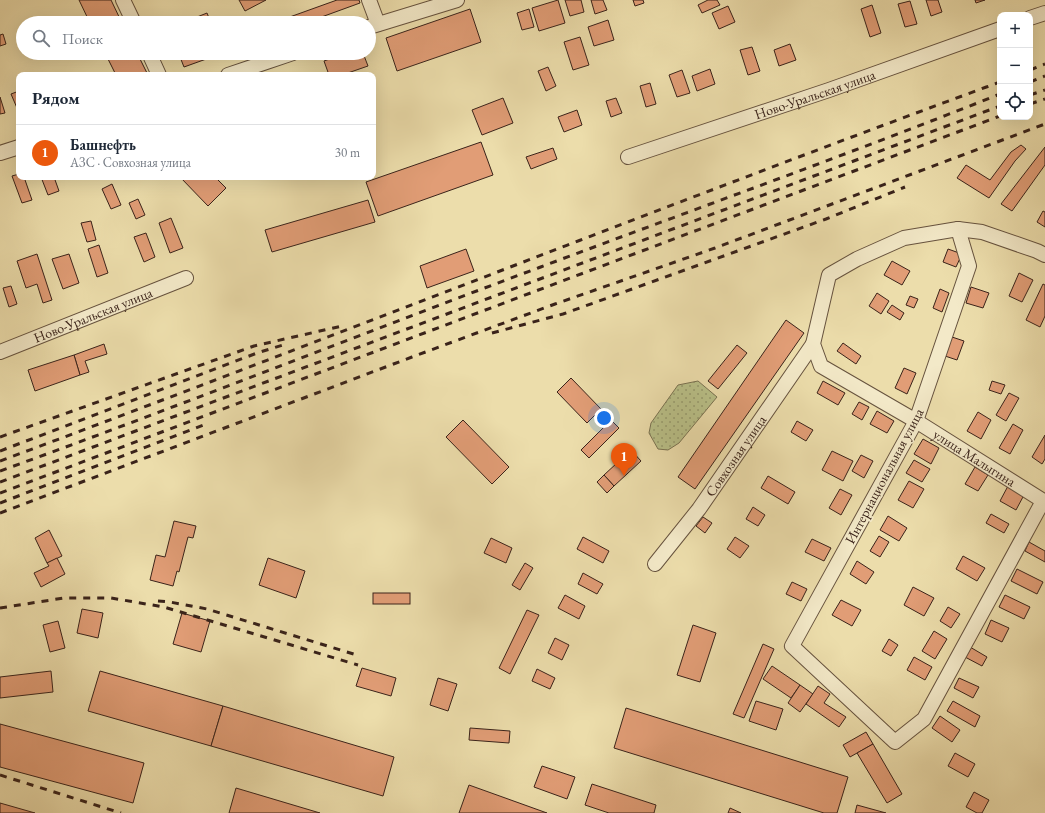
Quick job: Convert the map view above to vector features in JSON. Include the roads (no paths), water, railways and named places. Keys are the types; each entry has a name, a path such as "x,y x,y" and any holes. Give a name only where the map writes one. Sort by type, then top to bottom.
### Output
{"street":[{"path":"123,0 131,16"},
{"path":"368,0 371,16"},
{"path":"376,25 457,0"},
{"path":"1033,17 1045,13"},
{"name":"Ново-Уральская улица","path":"628,157 829,90 997,30"},
{"path":"152,60 158,72"},
{"path":"237,72 272,60"},
{"path":"0,153 16,148"},
{"path":"813,344 829,275 857,259 904,238 958,229 982,232 1045,255"},
{"name":"Интернациональная улица","path":"895,742 792,646 916,421 969,266 958,229"},
{"name":"Ново-Уральская улица","path":"0,352 186,278"},
{"name":"улица Малыгина","path":"813,344 821,366 916,421 1044,502 924,719 895,742"},
{"name":"Совхозная улица","path":"655,564 699,509 813,344"}],"railway":[{"path":"1033,69 1045,64"},
{"path":"1033,81 1045,76"},
{"path":"0,461 997,83"},
{"path":"1033,94 1045,90"},
{"path":"0,471 471,293 827,161 997,95"},
{"path":"1033,103 1045,99"},
{"path":"0,482 997,107"},
{"path":"0,493 997,117"},
{"path":"0,513 412,357 555,304 715,248 1045,124"},
{"path":"492,333 563,314 826,219 905,187"},
{"path":"0,437 254,346 342,326"},
{"path":"0,451 257,353 283,345"},
{"path":"0,503 206,424"},
{"path":"0,608 64,598 111,598 164,607 358,665"},
{"path":"158,601 207,609 360,656"},
{"path":"0,775 121,813"}],"place":[{"name":"Башнефть","path":"624,476"}]}
